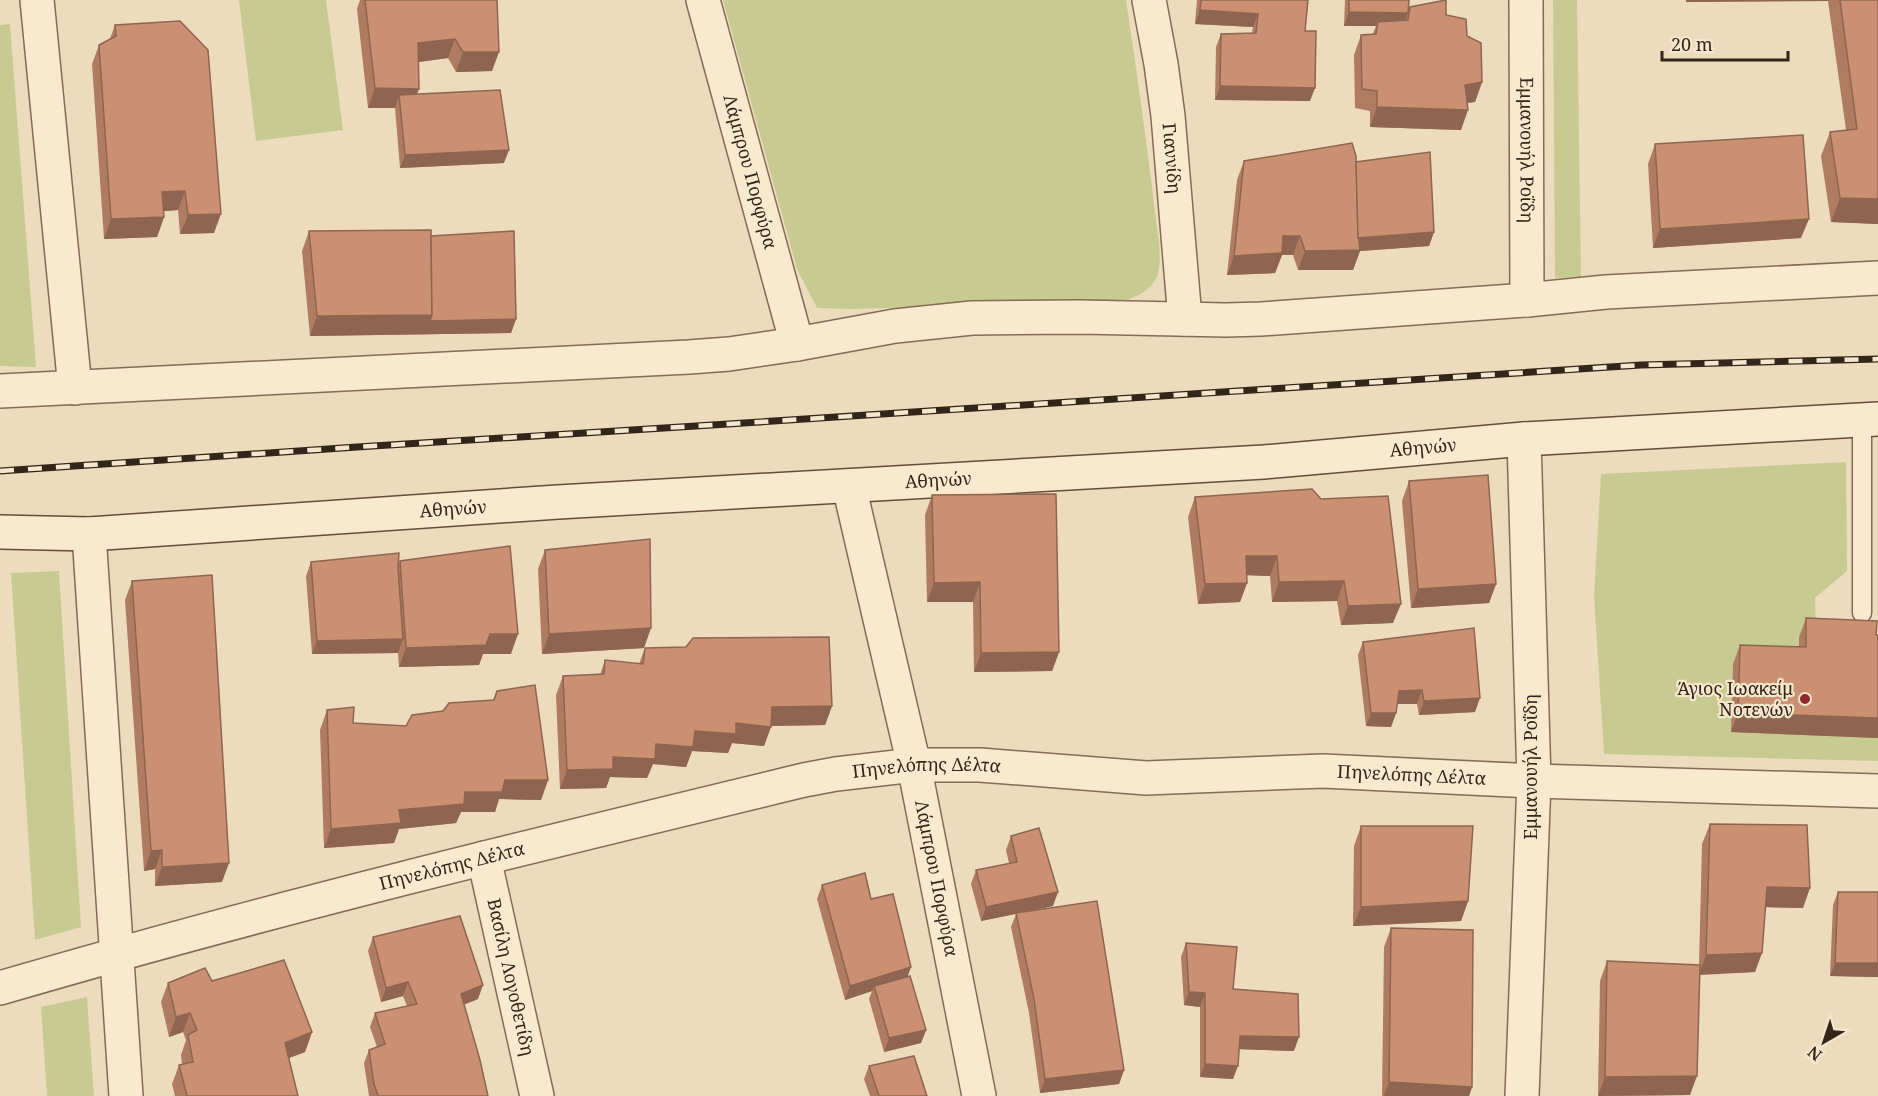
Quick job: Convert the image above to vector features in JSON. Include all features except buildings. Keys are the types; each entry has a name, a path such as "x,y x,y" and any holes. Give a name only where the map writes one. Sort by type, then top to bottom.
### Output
{"street":[{"path":"37,0 75,388"},
{"name":"Λάμπρου Πορφύρα","path":"703,0 797,344"},
{"name":"Γιαννίδη","path":"1149,0 1168,116 1185,319"},
{"name":"Εμμανουήλ Ροΐδη","path":"1526,0 1527,300"},
{"path":"0,391 729,354 896,326 972,318 1261,319 1527,300 1606,292 1878,278"},
{"name":"Αθηνών","path":"0,532 88,534 570,502 1264,462 1524,439 1870,420"},
{"name":"Εμμανουήλ Ροΐδη","path":"1522,1096 1534,781 1524,439"},
{"name":"Λάμπρου Πορφύρα","path":"849,486 914,765 979,1096"},
{"path":"88,534 126,1096"},
{"name":"Πηνελόπης Δέλτα","path":"0,988 117,954 484,858 804,780 847,772 914,765 980,765 1146,778 1323,771 1534,781 1878,791"},
{"name":"Βασίλη Λογοθετίδη","path":"484,858 537,1096"}],"lane":[{"path":"1862,613 1870,420"}],"green space":[{"path":"239,0 326,0 343,130 256,141"},
{"path":"723,0 1126,0 1159,239 1160,257 1156,279 1141,294 1125,301 817,308 797,269"},
{"path":"1553,0 1577,0 1581,277 1555,278"},
{"path":"10,24 36,367 0,366 0,25"},
{"path":"1846,462 1847,571 1815,598 1816,638 1798,666 1732,732 1878,738 1878,761 1604,754 1594,596 1601,474"},
{"path":"59,571 81,927 35,940 11,573"},
{"path":"87,997 94,1096 47,1096 41,1007"}],"railway":[{"path":"0,471 1641,365 1878,359"}],"place":[{"name":"Άγιος Ιωακείμ Νοτενών","path":"1805,699"}]}
